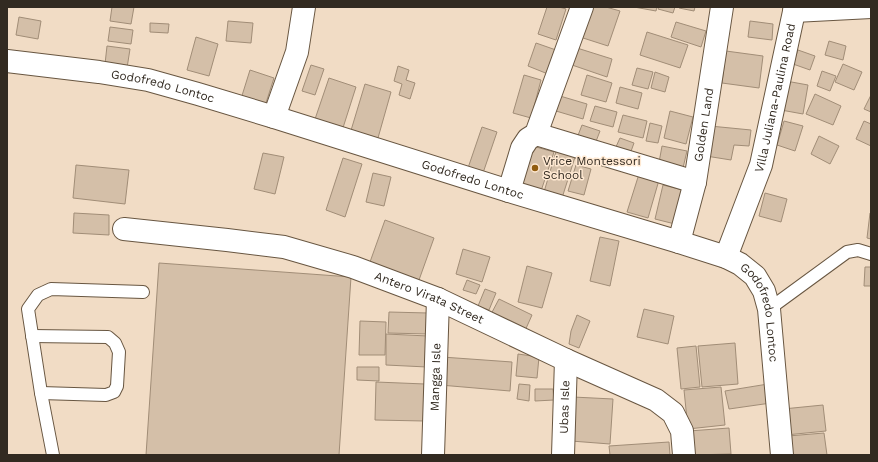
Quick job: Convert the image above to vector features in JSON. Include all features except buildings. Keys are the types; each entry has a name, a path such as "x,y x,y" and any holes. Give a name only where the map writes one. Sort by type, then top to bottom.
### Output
{"street":[{"path":"274,117 297,52 304,7"},
{"path":"509,191 522,148 528,139 536,134 582,7"},
{"name":"Golden Land","path":"679,242 695,182 722,7"},
{"name":"Villa Juliana-Paulina Road","path":"726,257 761,165 794,9 871,7"},
{"name":"Godofredo Lontoc","path":"7,61 99,72 148,80 274,117 509,191 679,242 726,257 740,264 755,276 764,291 769,309 782,455"},
{"path":"536,134 695,182"},
{"name":"Antero Virata Street","path":"124,229 284,247 353,266 438,299 566,360 656,400 673,413 682,431 684,455"},
{"name":"Mangga Isle","path":"433,455 438,299"},
{"name":"Ubas Isle","path":"563,455 566,360"}],"lane":[{"path":"769,309 847,252 858,250 871,254"},
{"path":"53,455 41,393 28,309 38,295 51,289 143,292"},
{"path":"32,336 108,337 115,343 119,352 117,386 114,392 106,395 41,393"}],"place":[{"name":"Vrice Montessori School","path":"535,168"}]}
